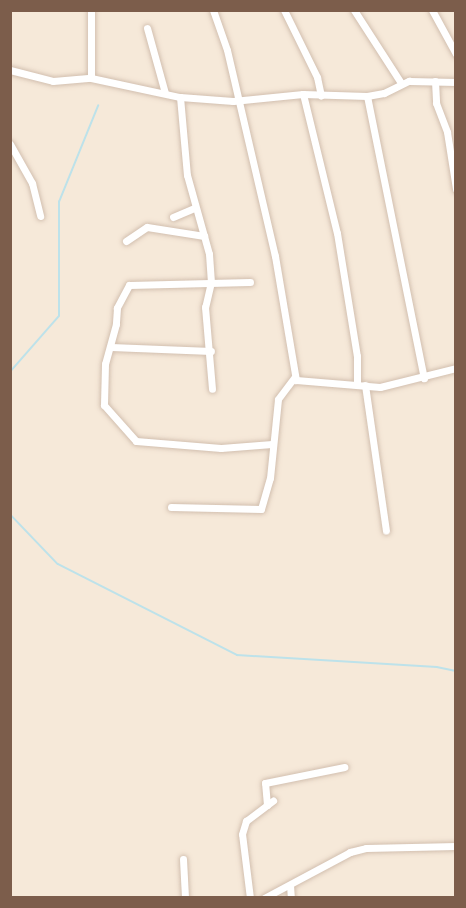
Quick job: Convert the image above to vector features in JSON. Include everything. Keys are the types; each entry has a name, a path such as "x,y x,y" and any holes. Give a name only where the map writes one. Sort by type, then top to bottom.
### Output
{"street":[{"path":"91,10 91,78"},
{"path":"213,10 227,50 275,256 294,378 299,382 380,387 424,378 456,368"},
{"path":"284,10 317,77 321,96"},
{"path":"354,10 401,83"},
{"path":"432,10 456,54"},
{"path":"147,28 165,93"},
{"path":"10,70 53,81 91,78 180,97 238,101 303,94 368,96 384,93 401,83 456,82"},
{"path":"435,81 436,103 447,132 456,189"},
{"path":"303,94 337,233 386,530"},
{"path":"368,96 424,378"},
{"path":"180,97 194,208 204,236 210,282 206,307 212,389"},
{"path":"10,144 32,183 40,216"},
{"path":"173,217 194,208"},
{"path":"126,241 147,227 204,236"},
{"path":"250,282 129,285 117,308 111,347 105,364 104,405 136,441 221,448 272,444"},
{"path":"111,347 211,351"},
{"path":"171,507 261,509 270,478 278,399 294,378"},
{"path":"250,897 242,834 246,821 270,803 265,783 344,767"},
{"path":"264,897 333,860 366,848 456,846"},
{"path":"183,859 185,897"},
{"path":"290,885 291,897"}],"shaded area":[{"path":"11,11 455,11 455,897 11,897"}],"waterway":[{"path":"10,372 59,316 59,202 98,106"},
{"path":"10,514 58,564 237,655 437,667 456,671"}]}
